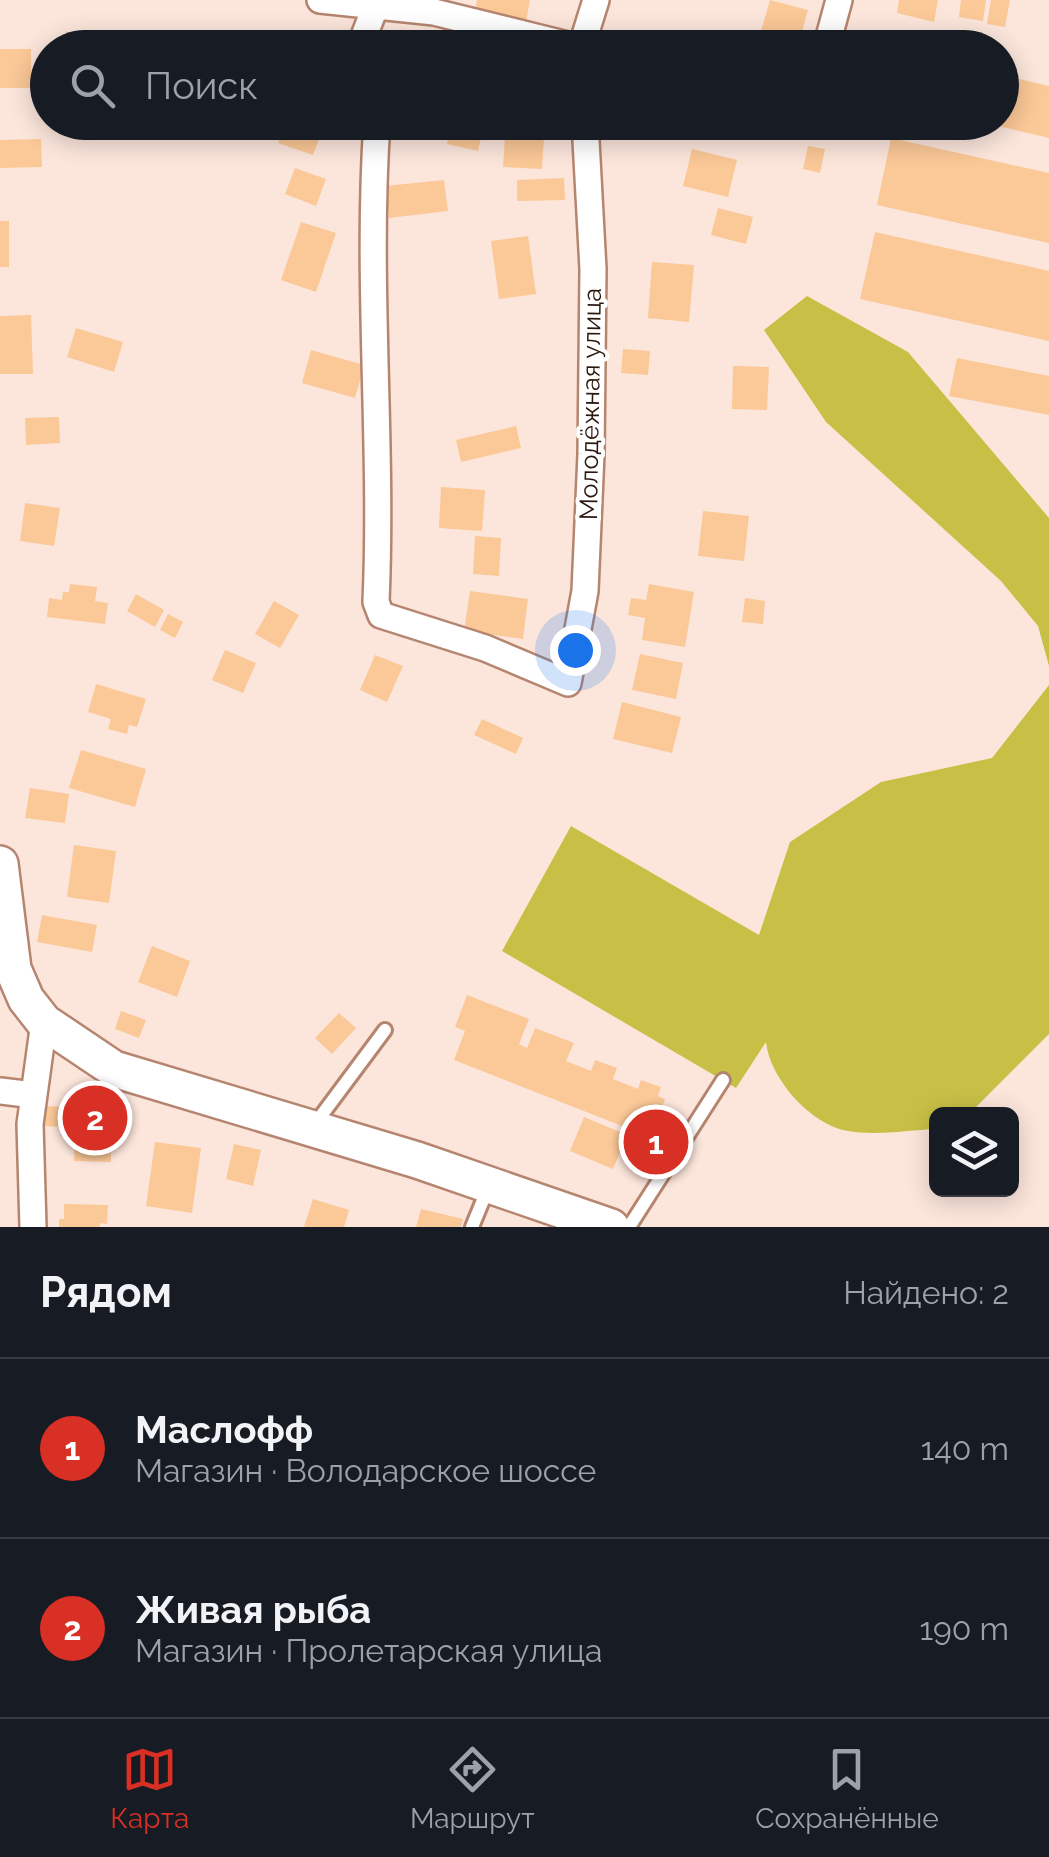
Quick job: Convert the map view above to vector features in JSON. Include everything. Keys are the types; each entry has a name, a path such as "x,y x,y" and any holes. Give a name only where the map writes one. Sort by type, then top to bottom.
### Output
{"main road":[{"path":"0,864 13,969 26,999 44,1022 114,1070 416,1160 611,1227"}],"street":[{"path":"320,0 434,12 507,30"},
{"path":"586,30 596,0"},
{"path":"831,30 839,0"},
{"path":"366,30 377,4"},
{"name":"Молодёжная улица","path":"375,140 371,204 378,440 376,602 380,615 484,648 568,683 585,591 591,454 592,268 586,140"},
{"path":"33,1227 30,1124 44,1022"},
{"path":"0,1091 34,1095"}],"lane":[{"path":"312,1128 385,1030"},
{"path":"629,1227 723,1080"},
{"path":"472,1227 489,1185"}],"shaded area":[{"path":"807,296 908,352 1049,518 1049,666 1038,626 1001,581 826,422 764,330"},
{"path":"1049,685 1049,1034 976,1107 929,1107 929,1129 870,1133 848,1131 820,1120 784,1085 766,1042 736,1088 502,951 571,826 759,935 790,842 881,782 992,758"}],"building":[{"path":"477,0 530,0 526,22 475,11"},
{"path":"770,0 808,10 802,30 761,30"},
{"path":"899,0 938,0 934,22 897,13"},
{"path":"961,0 986,0 983,21 959,17"},
{"path":"991,0 1010,0 1005,27 987,24"},
{"path":"0,49 30,49 30,88 0,88"},
{"path":"1019,79 1049,86 1049,138 1019,131"},
{"path":"0,140 41,140 42,167 0,168"},
{"path":"279,140 319,140 313,155 278,143"},
{"path":"448,140 481,140 478,151 447,144"},
{"path":"505,140 544,140 542,169 503,167"},
{"path":"891,140 900,140 1049,173 1049,243 877,205"},
{"path":"808,146 825,149 820,173 803,169"},
{"path":"692,149 737,160 728,197 683,186"},
{"path":"295,168 326,179 316,206 285,194"},
{"path":"564,178 565,200 517,201 517,180"},
{"path":"444,180 448,211 389,218 385,186"},
{"path":"718,208 753,217 746,244 711,235"},
{"path":"0,221 9,221 9,267 0,267"},
{"path":"301,222 336,233 316,292 281,280"},
{"path":"875,232 1049,271 1049,341 860,299"},
{"path":"528,236 536,294 499,299 491,241"},
{"path":"652,262 694,265 689,322 648,318"},
{"path":"31,315 33,374 0,374 0,316"},
{"path":"76,328 123,342 114,372 67,357"},
{"path":"623,349 650,351 648,375 621,373"},
{"path":"311,350 364,365 355,398 302,383"},
{"path":"957,358 1049,376 1049,415 949,396"},
{"path":"733,366 769,367 767,410 732,409"},
{"path":"59,417 60,443 26,445 25,418"},
{"path":"516,426 521,448 461,462 456,440"},
{"path":"441,487 485,490 482,531 439,528"},
{"path":"25,503 60,508 54,546 20,541"},
{"path":"703,511 749,516 744,561 698,556"},
{"path":"475,536 501,538 499,576 473,574"},
{"path":"70,584 97,587 95,601 108,603 105,624 47,617 49,598 62,600"},
{"path":"649,584 694,592 685,647 642,640 645,618 628,615 631,598 646,600"},
{"path":"470,591 528,599 523,639 464,631"},
{"path":"136,594 164,610 155,627 127,611"},
{"path":"745,598 765,601 763,624 742,622"},
{"path":"274,601 299,615 280,648 255,634"},
{"path":"168,614 183,622 175,638 160,630"},
{"path":"225,650 256,663 243,693 212,680"},
{"path":"640,654 683,663 676,699 632,690"},
{"path":"375,655 403,666 387,702 360,690"},
{"path":"96,684 146,699 137,727 129,725 127,734 108,729 111,719 88,712"},
{"path":"622,702 681,717 672,753 613,739"},
{"path":"482,719 523,738 516,754 474,735"},
{"path":"81,750 146,769 135,807 69,788"},
{"path":"30,788 69,794 65,823 25,818"},
{"path":"74,845 116,851 109,903 67,897"},
{"path":"42,915 97,925 92,952 37,942"},
{"path":"152,946 190,961 177,997 138,982"},
{"path":"467,995 529,1019 519,1044 527,1048 535,1028 574,1043 566,1061 591,1071 595,1060 617,1068 613,1079 638,1089 641,1080 661,1087 658,1096 665,1099 650,1137 454,1060 465,1031 455,1027"},
{"path":"121,1011 146,1020 139,1038 115,1029"},
{"path":"339,1013 356,1028 332,1054 315,1038"},
{"path":"45,1106 109,1109 108,1129 44,1126"},
{"path":"584,1117 627,1135 613,1169 570,1151"},
{"path":"75,1137 111,1137 111,1162 74,1161"},
{"path":"155,1142 201,1148 192,1213 146,1206"},
{"path":"234,1144 261,1150 253,1186 226,1179"},
{"path":"313,1199 349,1210 344,1227 304,1227"},
{"path":"64,1204 108,1205 107,1224 59,1227 59,1219 64,1219"},
{"path":"421,1209 463,1219 461,1227 416,1227"}],"place":[{"name":"Живая рыба","path":"95,1118"},
{"name":"Маслофф","path":"656,1142"}]}
